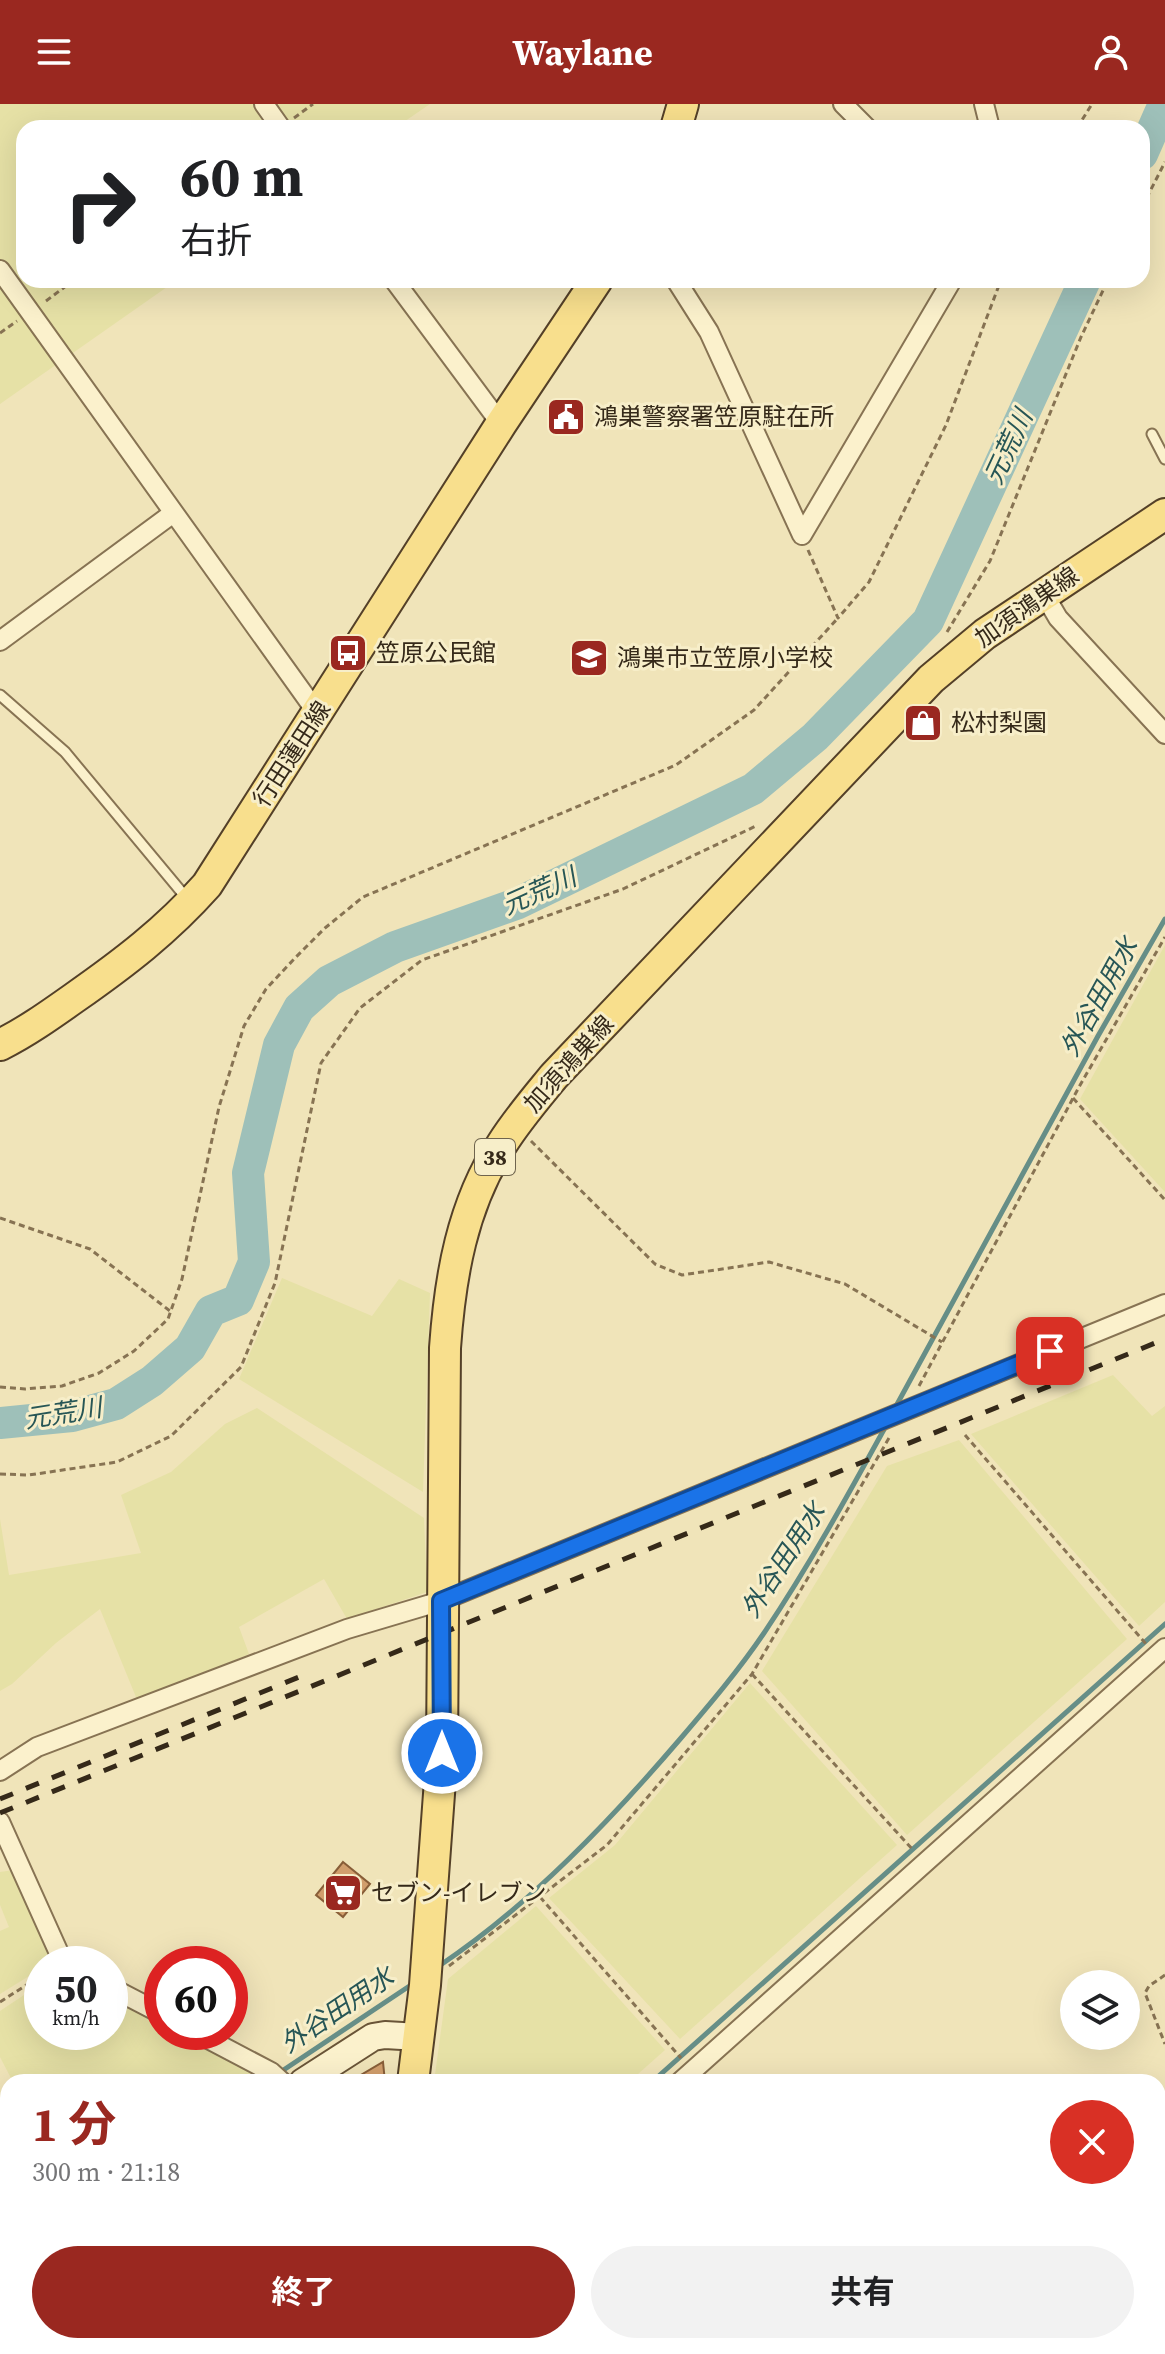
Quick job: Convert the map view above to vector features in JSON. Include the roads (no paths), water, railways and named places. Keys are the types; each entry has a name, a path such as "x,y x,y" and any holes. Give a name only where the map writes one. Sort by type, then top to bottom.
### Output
{"main road":[{"name":"行田蓮田線","path":"1,1044 22,1035 108,974 171,924 207,885 501,424 592,288"},
{"name":"加須鴻巣線","path":"414,2074 425,1985 442,1753 445,1348 451,1276 470,1211 486,1174 513,1127 554,1076 931,679 985,634 1165,514"}],"street":[{"path":"264,104 282,120"},
{"path":"843,104 859,120"},
{"path":"0,270 318,714"},
{"path":"400,288 501,424"},
{"path":"681,288 709,332 802,535 947,288"},
{"path":"0,641 172,514"},
{"path":"1044,594 1058,618 1165,734"},
{"path":"0,1771 37,1747 347,1629 441,1601 1165,1304"},
{"path":"689,2074 1161,1652"},
{"path":"0,1822 56,1946"},
{"path":"315,2074 373,2037 419,2037"},
{"path":"229,2050 273,2074"}],"lane":[{"path":"1152,434 1165,459"},
{"path":"0,695 65,752 191,903"}],"waterway":[{"name":"元荒川","path":"1150,136 1164,104"},
{"name":"元荒川","path":"0,1423 72,1416 116,1404 152,1381 190,1348 211,1311 238,1300 254,1262 248,1173 279,1045 299,1008 329,981 395,947 516,904 753,789 815,737 928,621 1081,288"},
{"name":"外谷田用水","path":"895,1408 1165,919"},
{"name":"外谷田用水","path":"439,1966 505,1916 568,1860 626,1800 713,1700 781,1608 887,1424"},
{"path":"661,2074 1165,1624"},
{"name":"外谷田用水","path":"279,2073 414,1983"}],"railway":[{"path":"0,1813 1165,1339"},
{"path":"0,1799 304,1675"}],"place":[{"name":"鴻巣警察署笠原駐在所","path":"566,417"},
{"name":"笠原公民館","path":"348,653"},
{"name":"鴻巣市立笠原小学校","path":"589,658"},
{"name":"松村梨園","path":"923,723"},
{"name":"セブン-イレブン","path":"343,1893"}]}
